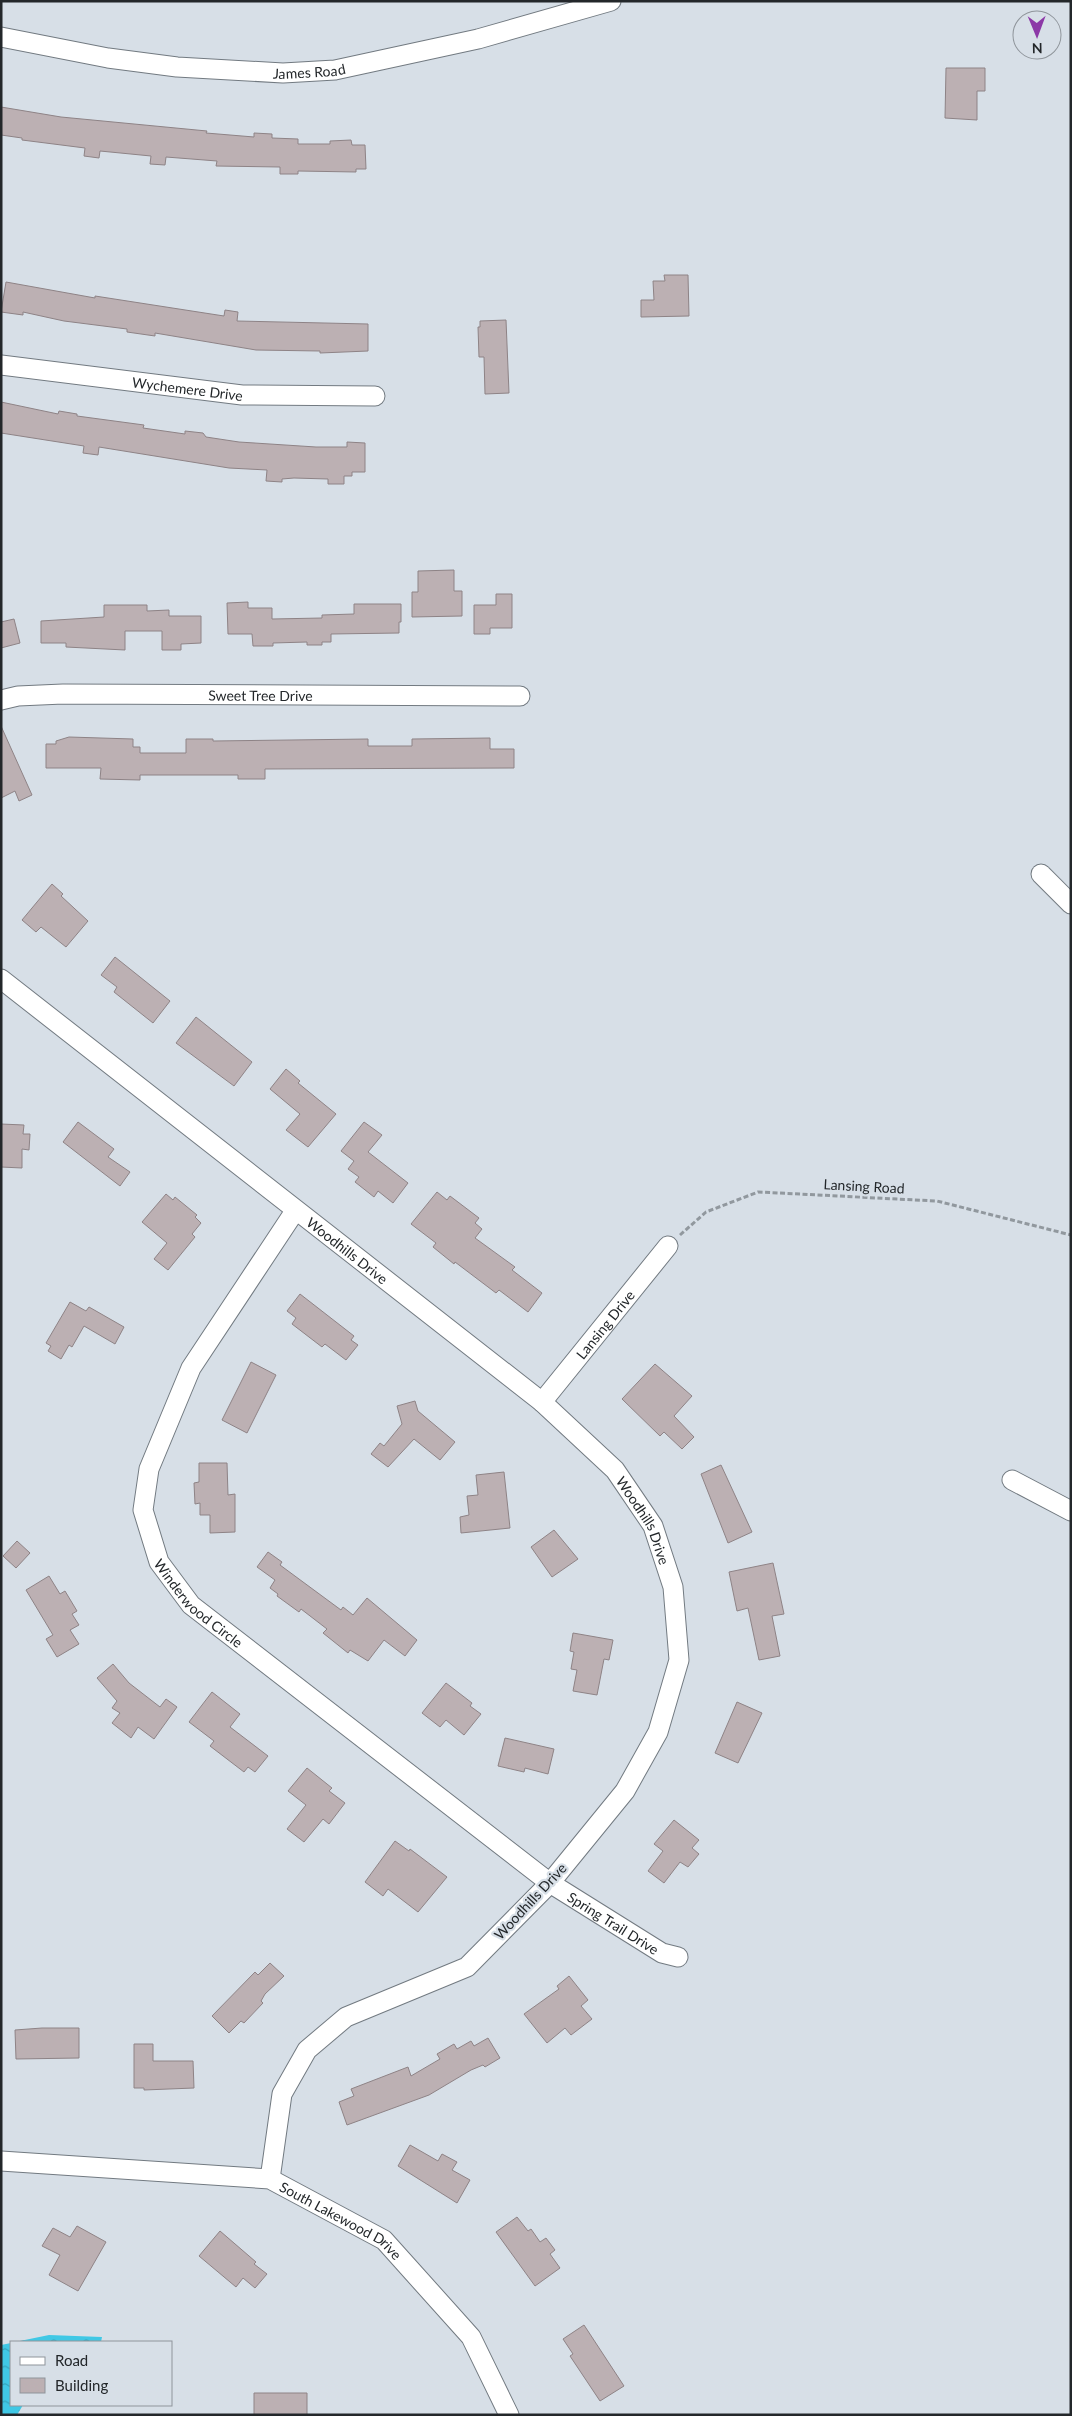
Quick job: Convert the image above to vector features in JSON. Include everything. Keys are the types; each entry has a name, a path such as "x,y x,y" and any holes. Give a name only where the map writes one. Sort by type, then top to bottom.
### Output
{"street":[{"name":"James Road","path":"1,37 108,58 177,67 236,72 335,70 478,39 611,1"},
{"name":"Wychemere Drive","path":"1,365 242,395 375,396"},
{"name":"Sweet Tree Drive","path":"1,700 18,696 63,694 520,696"},
{"path":"1041,874 1071,904"},
{"name":"Woodhills Drive","path":"1,979 295,1211 542,1402 615,1470 653,1526 673,1587 679,1660 658,1732 625,1791 550,1883 467,1967 346,2017 307,2050 282,2094 270,2178"},
{"name":"Winderwood Circle","path":"295,1211 191,1368 149,1469 143,1510 159,1562 190,1605 550,1883"},
{"name":"Lansing Drive","path":"542,1402 668,1246"},
{"path":"1012,1480 1071,1511"},
{"name":"Spring Trail Drive","path":"550,1883 662,1953 678,1956"},
{"name":"South Lakewood Drive","path":"1,2161 270,2178 384,2240 471,2337 509,2415"}],"path":[{"name":"Lansing Road","path":"668,1246 706,1212 758,1192 937,1202 1071,1235"}],"water":[{"path":"49,2335 102,2337 101,2341 20,2341"},
{"path":"10,2343 10,2406 22,2406 17,2415 1,2415 1,2345"}],"building":[{"path":"946,68 985,68 985,91 977,91 977,120 945,118"},
{"path":"1,107 61,117 207,131 206,133 254,137 254,133 272,134 272,138 298,139 298,144 330,144 330,141 351,140 352,145 365,145 366,169 356,169 356,172 298,171 298,174 280,174 280,167 216,166 217,161 166,157 165,165 150,164 151,156 100,151 99,158 84,156 85,148 22,140 22,138 1,135"},
{"path":"664,275 688,275 689,316 641,317 641,300 654,300 653,281 665,281"},
{"path":"6,282 95,298 95,296 224,316 225,310 238,312 237,321 368,324 368,351 320,353 320,351 256,350 155,333 155,336 127,332 127,329 64,321 23,312 23,315 1,312"},
{"path":"506,320 509,393 485,394 484,357 479,357 478,327 480,327 480,321"},
{"path":"1,402 58,414 59,411 77,414 77,416 144,425 143,428 185,434 185,431 203,433 206,437 239,442 316,447 347,447 347,442 365,443 365,472 352,472 352,476 344,476 344,484 328,484 328,479 294,478 282,479 282,482 266,481 267,470 229,468 99,447 98,455 83,453 84,446 1,433"},
{"path":"454,570 454,591 462,591 462,616 412,617 412,592 418,592 418,571"},
{"path":"496,594 512,594 512,628 490,628 490,634 474,634 474,605 496,605"},
{"path":"248,602 248,608 272,608 272,619 322,618 322,615 354,614 354,604 401,604 401,622 399,622 399,633 331,634 331,642 322,642 322,645 307,645 307,642 273,643 273,646 253,646 252,634 228,634 227,603"},
{"path":"104,605 147,605 147,611 169,610 169,616 201,616 201,643 181,644 181,650 162,650 162,631 125,631 125,650 66,647 66,643 41,643 41,621 104,617"},
{"path":"14,619 20,643 1,648 1,622"},
{"path":"1,726 32,795 19,801 15,791 1,798"},
{"path":"69,737 133,739 133,747 140,747 140,753 186,753 186,739 213,739 213,741 368,739 368,746 412,746 412,739 490,738 490,749 514,749 514,768 265,769 265,779 238,779 238,775 140,775 140,780 100,779 101,768 46,768 46,744 56,744 56,741"},
{"path":"52,884 63,894 61,896 88,921 66,947 41,927 36,932 22,920"},
{"path":"115,957 170,1001 153,1023 114,992 117,987 101,975"},
{"path":"196,1017 252,1062 234,1086 176,1043"},
{"path":"286,1069 300,1081 298,1083 336,1114 308,1147 286,1130 300,1114 270,1089"},
{"path":"78,1122 114,1149 108,1157 130,1172 120,1186 63,1142"},
{"path":"364,1122 382,1135 368,1152 408,1183 393,1203 378,1191 374,1197 355,1182 359,1177 348,1169 354,1161 341,1151"},
{"path":"1,1124 24,1125 23,1134 30,1134 29,1150 22,1149 22,1168 1,1167"},
{"path":"437,1192 447,1200 450,1196 479,1218 475,1223 482,1229 475,1238 515,1267 512,1270 542,1293 528,1312 499,1290 496,1293 455,1262 454,1264 433,1247 436,1243 411,1224"},
{"path":"166,1194 173,1200 175,1197 197,1215 195,1217 201,1223 192,1234 195,1237 168,1270 154,1259 167,1243 142,1222"},
{"path":"300,1294 354,1336 351,1340 358,1345 346,1360 325,1344 322,1347 292,1324 296,1318 287,1311"},
{"path":"70,1302 86,1311 89,1307 124,1327 115,1344 84,1326 72,1347 69,1345 61,1359 48,1351 51,1346 46,1343"},
{"path":"251,1362 276,1375 247,1433 222,1420"},
{"path":"655,1364 692,1396 674,1416 694,1437 682,1449 664,1432 660,1436 622,1399"},
{"path":"415,1401 418,1411 455,1442 440,1460 414,1439 388,1467 371,1454 380,1443 384,1446 402,1424 397,1406"},
{"path":"199,1463 227,1463 228,1495 235,1494 235,1532 210,1533 210,1515 200,1515 200,1503 195,1504 194,1483 199,1482"},
{"path":"721,1465 752,1532 728,1543 701,1474"},
{"path":"504,1472 510,1528 461,1533 460,1517 469,1515 467,1496 478,1495 476,1475"},
{"path":"554,1530 578,1559 552,1577 531,1547"},
{"path":"17,1541 30,1553 16,1568 3,1556"},
{"path":"268,1552 282,1562 280,1565 341,1610 343,1607 353,1615 367,1598 417,1640 405,1656 384,1640 368,1661 350,1650 348,1653 323,1633 327,1629 301,1609 299,1612 277,1596 278,1594 270,1588 275,1580 257,1567"},
{"path":"773,1563 784,1614 772,1616 780,1656 759,1660 748,1608 737,1611 729,1572"},
{"path":"49,1576 60,1594 65,1591 77,1611 72,1614 79,1625 70,1630 79,1644 57,1657 46,1639 53,1635 26,1590"},
{"path":"573,1633 613,1640 609,1660 604,1659 597,1695 573,1691 577,1670 571,1669 574,1652 570,1651"},
{"path":"113,1664 129,1683 160,1707 166,1699 177,1707 154,1739 138,1727 131,1738 112,1723 120,1713 112,1708 117,1701 97,1678"},
{"path":"446,1683 472,1703 470,1706 481,1714 464,1735 446,1720 440,1727 422,1713"},
{"path":"212,1692 240,1714 230,1727 268,1756 255,1772 248,1767 244,1772 210,1746 214,1741 189,1722"},
{"path":"737,1702 762,1713 738,1763 715,1753"},
{"path":"505,1738 554,1749 548,1774 525,1768 524,1772 498,1766"},
{"path":"307,1768 332,1788 329,1791 345,1803 329,1824 323,1819 304,1842 287,1829 306,1805 288,1791"},
{"path":"674,1820 699,1840 692,1848 699,1854 688,1867 680,1862 664,1883 648,1871 663,1851 654,1844"},
{"path":"395,1841 409,1851 410,1849 447,1877 418,1912 388,1889 383,1896 365,1882"},
{"path":"270,1963 284,1976 265,1994 261,2001 263,2003 244,2023 241,2021 229,2033 212,2016 255,1972 258,1975"},
{"path":"569,1976 588,2000 581,2006 592,2019 571,2035 565,2028 547,2043 524,2014 559,1989 557,1986"},
{"path":"79,2028 79,2058 16,2059 15,2030"},
{"path":"488,2038 500,2058 485,2067 483,2065 471,2070 429,2095 347,2125 339,2102 354,2096 351,2089 408,2067 411,2076 440,2059 437,2054 454,2044 457,2049 471,2041 474,2046"},
{"path":"134,2044 153,2044 153,2061 193,2061 194,2088 144,2090 144,2088 134,2088"},
{"path":"410,2145 438,2161 442,2154 457,2162 452,2170 470,2180 457,2203 398,2166"},
{"path":"517,2217 528,2231 531,2229 540,2242 546,2238 555,2250 550,2254 560,2268 535,2286 496,2232"},
{"path":"77,2226 106,2242 78,2291 49,2275 60,2255 42,2246 53,2228 70,2237"},
{"path":"220,2231 267,2274 255,2288 243,2278 236,2287 199,2256"},
{"path":"584,2325 624,2386 600,2401 570,2356 573,2354 563,2339"},
{"path":"254,2393 307,2393 307,2415 254,2415"}]}
